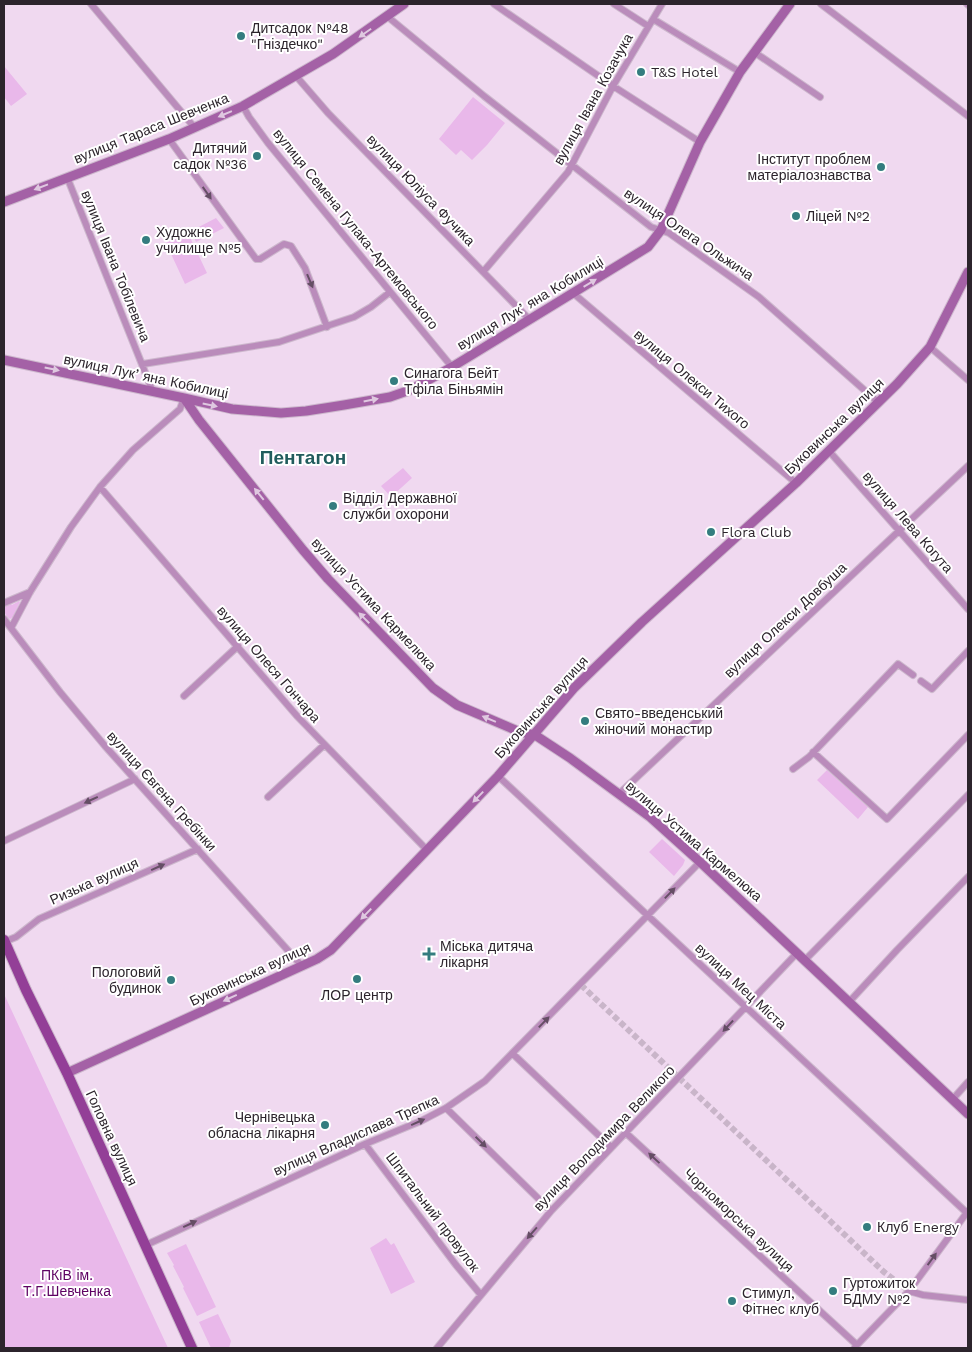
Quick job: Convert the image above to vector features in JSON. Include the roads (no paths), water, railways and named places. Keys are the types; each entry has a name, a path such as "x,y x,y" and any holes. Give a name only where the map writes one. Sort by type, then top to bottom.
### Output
{"main road":[{"name":"Головна вулиця","path":"4,941 67,1073 192,1348"}],"street":[{"path":"91,4 194,126"},
{"name":"вулиця Тараса Шевченка","path":"4,202 169,139 194,126 243,106 353,41 404,4"},
{"path":"494,4 613,86 700,142"},
{"path":"614,4 648,26"},
{"name":"вулиця Івана Козачука","path":"483,272 572,166 613,86 662,4"},
{"name":"вулиця Лукʼяна Кобилиці","path":"4,360 232,409 281,413 306,411 390,397 410,390 452,367 648,247 661,230 700,142 740,72 790,4"},
{"path":"821,4 968,116"},
{"name":"вулиця Олега Ольжича","path":"388,17 572,166 651,227 669,233 759,297 879,403"},
{"path":"653,19 740,72"},
{"path":"754,52 820,97"},
{"name":"вулиця Юліуса Фучика","path":"296,76 328,113 529,319"},
{"name":"вулиця Семена Гулака-Артемовського","path":"243,106 248,117 268,143 452,367"},
{"path":"169,139 256,259 260,259 284,244 291,246 305,268 327,327"},
{"name":"вулиця Івана Тобілевича","path":"67,177 153,392"},
{"name":"Буковинська вулиця","path":"67,1073 317,959 331,950 498,776 574,688 642,622 796,483 879,403 930,347 968,272"},
{"path":"143,364 279,342 354,317 390,292"},
{"name":"вулиця Олекси Тихого","path":"574,293 796,483"},
{"path":"930,347 968,380"},
{"path":"11,628 30,592 100,487 133,450 180,409 184,398"},
{"name":"вулиця Устима Кармелюка","path":"184,398 199,420 322,572 359,613 433,688 457,704 520,732 535,735 650,817 850,1001 968,1114"},
{"name":"вулиця Лева Когута","path":"829,451 968,609"},
{"name":"вулиця Олекси Довбуша","path":"619,794 968,466"},
{"name":"вулиця Олеся Гончара","path":"100,487 297,716 427,850"},
{"path":"4,603 30,592"},
{"name":"вулиця Євгена Гребінки","path":"4,619 60,692 301,965"},
{"path":"184,696 238,646"},
{"path":"921,681 932,689 968,651"},
{"path":"793,769 802,764 898,664 912,675"},
{"path":"813,752 887,819 968,735"},
{"path":"268,797 324,744"},
{"name":"вулиця Мец Міста","path":"498,776 967,1212"},
{"path":"4,841 135,779"},
{"path":"805,960 968,795"},
{"name":"Ризька вулиця","path":"4,941 16,937 39,920 198,849"},
{"name":"вулиця Владислава Трепка","path":"146,1245 446,1108 485,1081 513,1054 700,862"},
{"path":"850,1001 968,877"},
{"name":"вулиця Володимира Великого","path":"437,1348 551,1211 797,953"},
{"path":"513,1054 611,1147"},
{"path":"952,1100 968,1082"},
{"path":"446,1108 551,1211"},
{"name":"Чорноморська вулиця","path":"626,1133 855,1347"},
{"name":"Шпитальний провулок","path":"365,1144 481,1295"},
{"path":"855,1347 909,1291 967,1212"},
{"path":"909,1291 923,1295 968,1300"}],"tunnel":[{"path":"581,985 884,1272 909,1291"}],"place":[{"name":"Дитсадок №48 \"Гніздечко\"","path":"241,36"},
{"name":"T&S Hotel","path":"641,72"},
{"name":"Дитячий садок №36","path":"257,156"},
{"name":"Інститут проблем матеріалознавства","path":"881,167"},
{"name":"Ліцей №2","path":"796,216"},
{"name":"Художнє училище №5","path":"146,240"},
{"name":"Синагога Бейт Тфіла Біньямін","path":"394,381"},
{"name":"Відділ Державної служби охорони","path":"333,506"},
{"name":"Flora Club","path":"711,532"},
{"name":"Свято-введенський жіночий монастир","path":"585,721"},
{"name":"Міська дитяча лікарня","path":"429,954"},
{"name":"ЛОР центр","path":"357,979"},
{"name":"Пологовий будинок","path":"171,980"},
{"name":"Чернівецька обласна лікарня","path":"325,1125"},
{"name":"Клуб Energy","path":"867,1227"},
{"name":"Гуртожиток БДМУ №2","path":"833,1291"},
{"name":"Стимул, Фітнес клуб","path":"732,1301"}],"district":[{"name":"Пентагон","path":"303,457"}],"park label":[{"name":"ПКіВ ім. Т.Г.Шевченка","path":"67,1284"}]}
